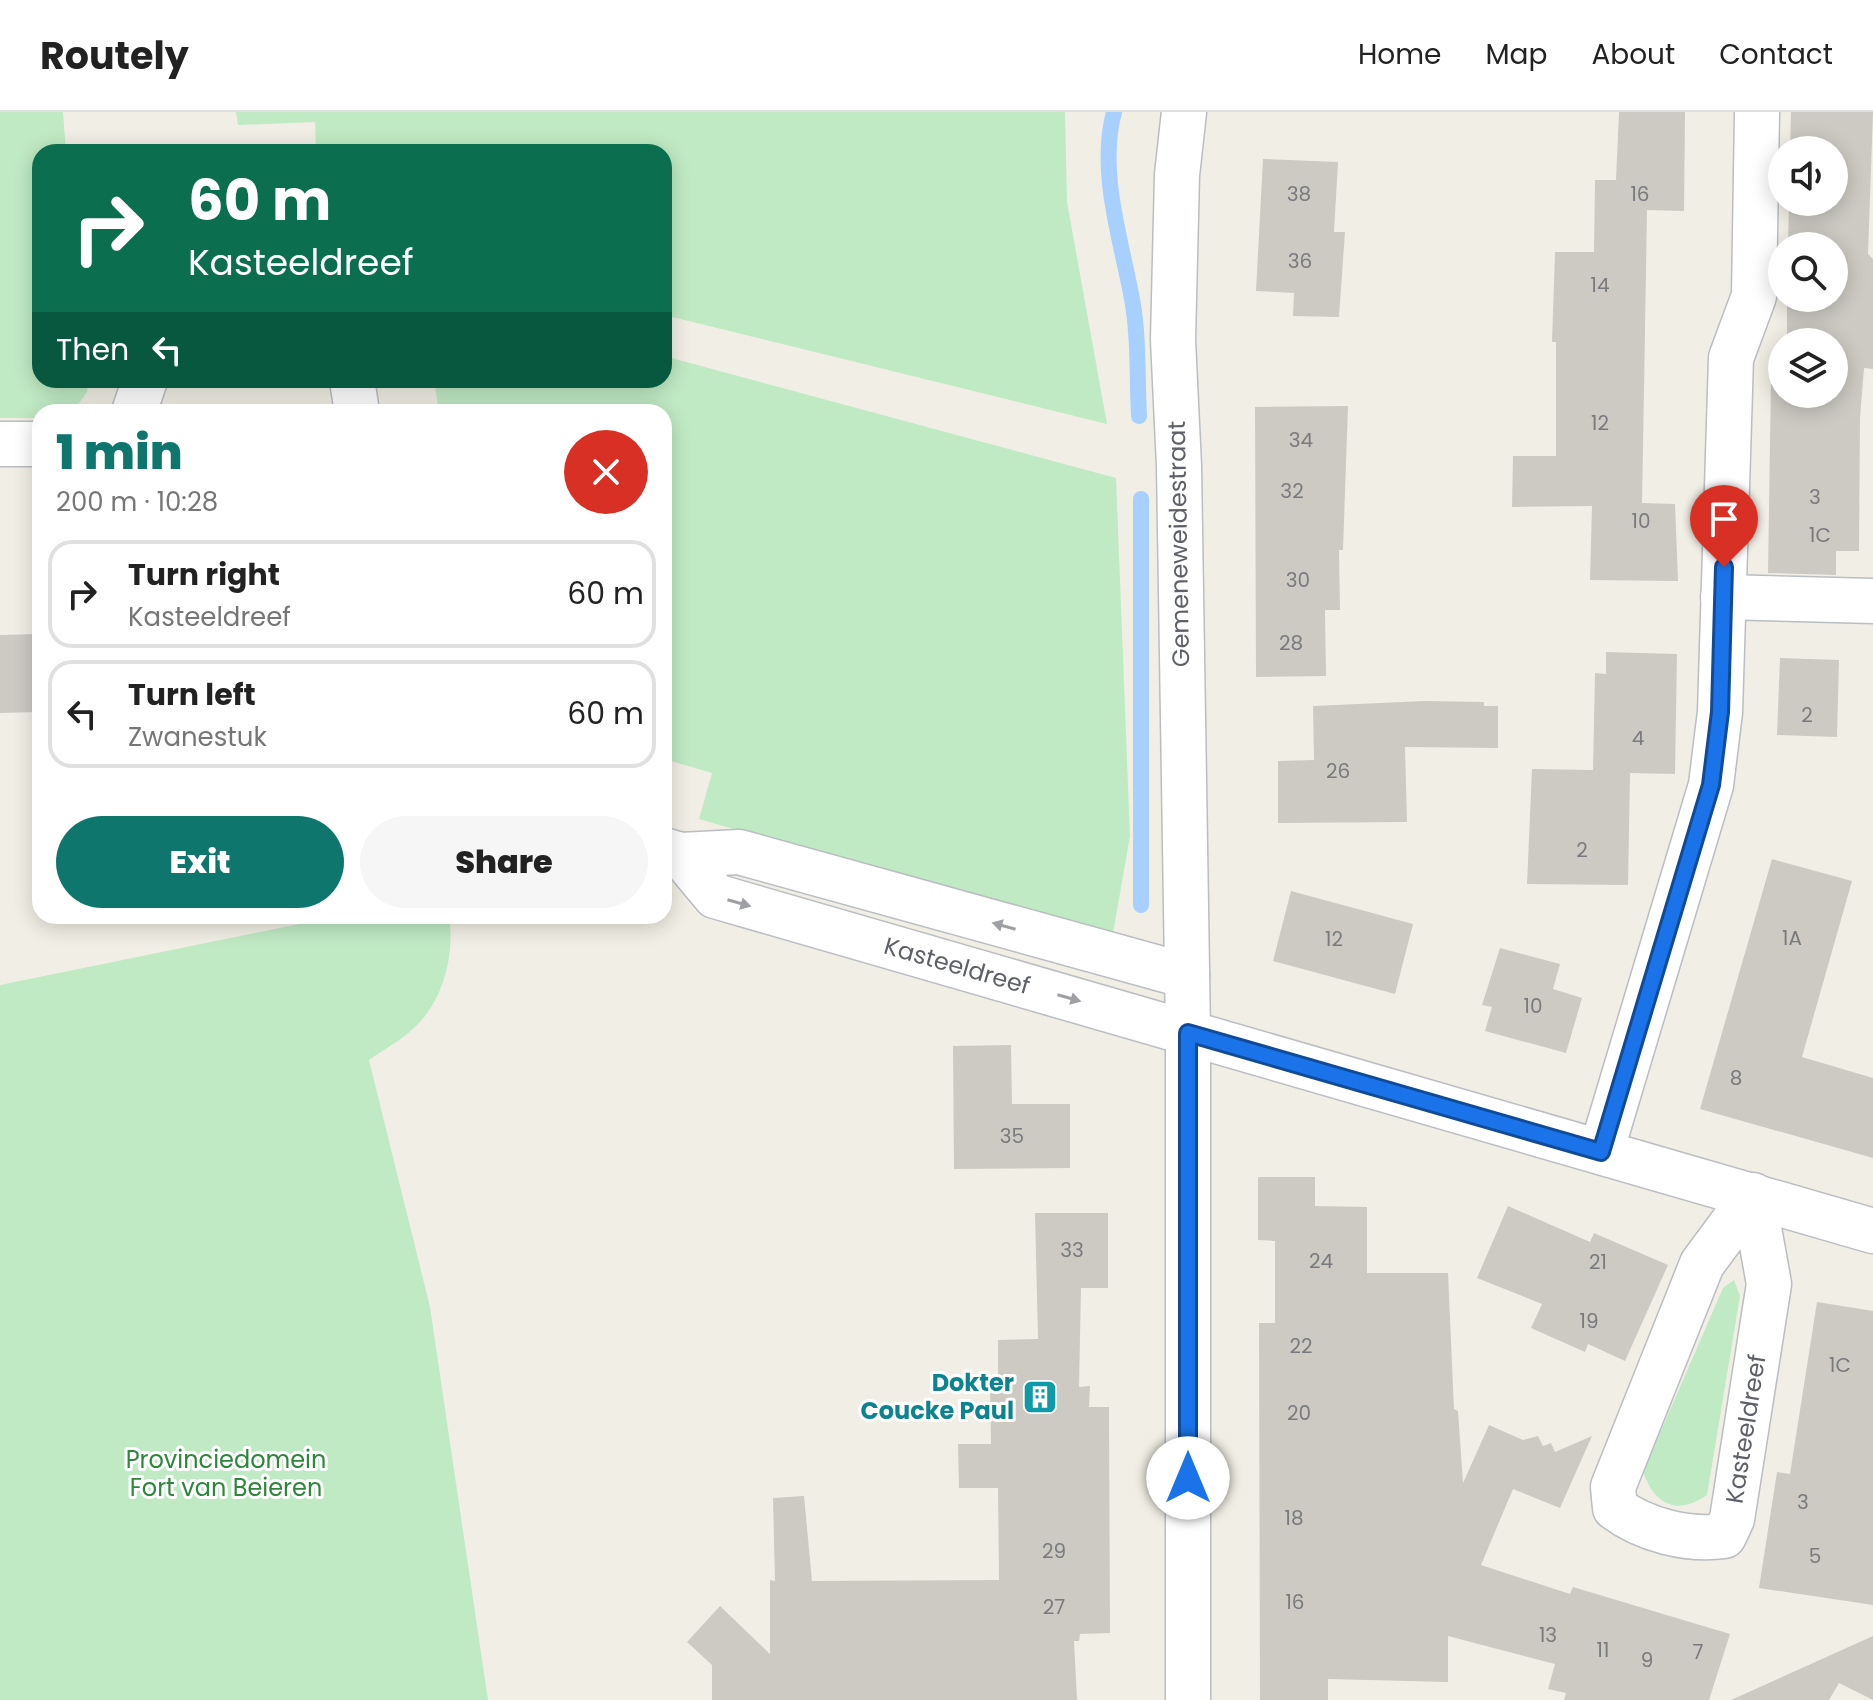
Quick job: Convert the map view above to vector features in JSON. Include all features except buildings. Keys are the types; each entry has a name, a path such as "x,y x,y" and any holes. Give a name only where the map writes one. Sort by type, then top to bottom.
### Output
{"street":[{"name":"Gemeneweidestraat","path":"1184,112 1177,175 1173,340 1179,482 1188,1033"},
{"path":"1601,1152 1711,785 1720,712 1731,358 1754,296 1757,112"},
{"path":"0,444 32,444"},
{"path":"1723,597 1873,601"},
{"name":"Kasteeldreef","path":"672,852 739,852 1187,976"},
{"name":"Kasteeldreef","path":"672,852 715,896 1873,1231"},
{"path":"1188,1033 1188,1700"},
{"name":"Kasteeldreef","path":"1753,1195 1769,1284 1732,1519 1724,1536 1703,1539 1634,1523 1615,1508 1613,1487 1702,1264 1753,1195"}],"green space":[{"path":"0,112 63,112 65,144 32,144 32,388 88,388 87,392 79,404 32,404 32,418 0,418"},
{"path":"236,112 1065,112 1067,202 1107,424 672,317 672,144 316,144 315,122 238,125"},
{"path":"672,358 1116,478 1130,836 1112,939 699,819 712,773 672,761 672,404 438,404 435,388 672,388"},
{"name":"Provinciedomein Fort van Beieren","path":"299,924 450,924 449,960 433,1003 410,1032 369,1060 430,1307 488,1700 0,1700 0,985"},
{"path":"1734,1280 1740,1296 1707,1495 1686,1505 1668,1504 1654,1492 1643,1472 1723,1288"}],"waterway":[{"path":"1114,112 1110,135 1110,182 1134,313 1139,416"},
{"path":"1141,499 1141,905"}],"place":[{"name":"Dokter Coucke Paul","path":"1040,1397"}],"route":[{"path":"1188,1478 1188,1033 1601,1152 1711,785 1720,712 1724,567"}]}
